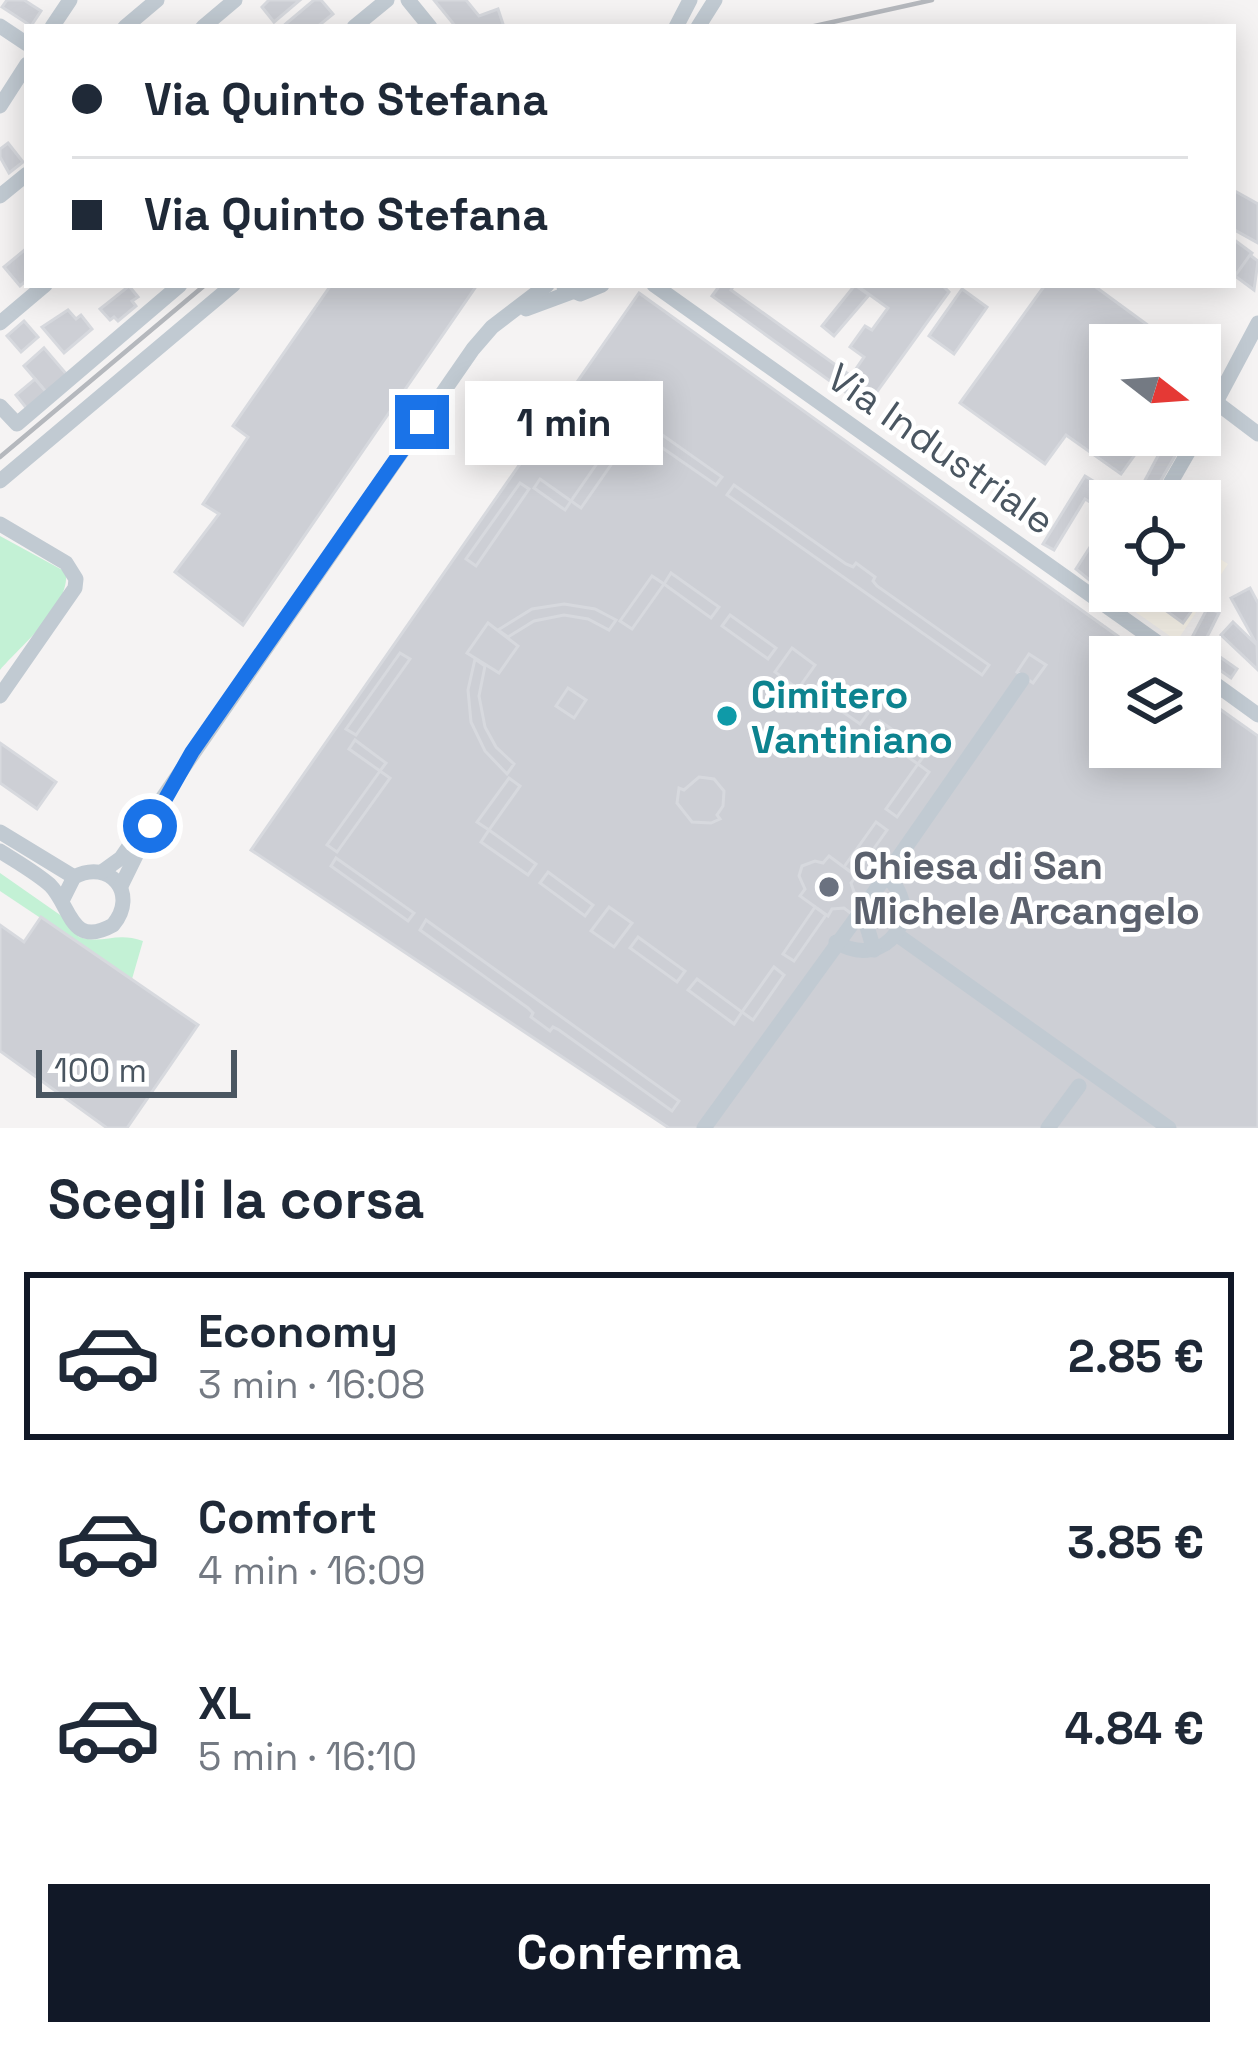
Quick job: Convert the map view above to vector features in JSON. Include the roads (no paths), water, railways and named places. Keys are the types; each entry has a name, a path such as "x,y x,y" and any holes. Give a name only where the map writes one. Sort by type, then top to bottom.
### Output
{"street":[{"path":"129,24 157,0"},
{"path":"206,24 235,0"},
{"path":"358,24 387,0"},
{"path":"408,0 428,24"},
{"path":"0,106 24,69"},
{"path":"0,196 24,176"},
{"path":"0,323 41,288"},
{"path":"0,406 17,424 176,288"},
{"path":"0,482 229,288"},
{"path":"103,871 121,857 473,349 543,288"},
{"path":"501,320 567,288 588,293 597,288"},
{"name":"Via Industriale","path":"660,290 1089,594"},
{"path":"1221,395 1258,322"},
{"path":"1221,406 1258,434"},
{"path":"0,524 66,563 76,579 75,588 0,696"},
{"name":"Via Industriale","path":"1115,612 1149,636"},
{"path":"0,682 20,667"},
{"path":"704,1128 1022,680"},
{"path":"1221,688 1258,715"},
{"path":"0,851 45,880 63,899 75,926 95,932 120,917 125,902 122,886 169,787"},
{"path":"0,832 74,877"},
{"path":"63,899 74,877 93,870 103,871 122,886"},
{"path":"836,942 851,950 874,950 896,934 904,908 896,886 884,874"},
{"path":"862,910 904,908"},
{"path":"862,910 874,950"},
{"path":"896,934 1169,1128"},
{"path":"1048,1128 1079,1086"}],"railway":[{"path":"824,24 932,0"},
{"path":"0,457 201,288"}],"place":[{"name":"Cimitero Vantiniano","path":"727,716"},
{"name":"Chiesa di San Michele Arcangelo","path":"829,887"}]}
